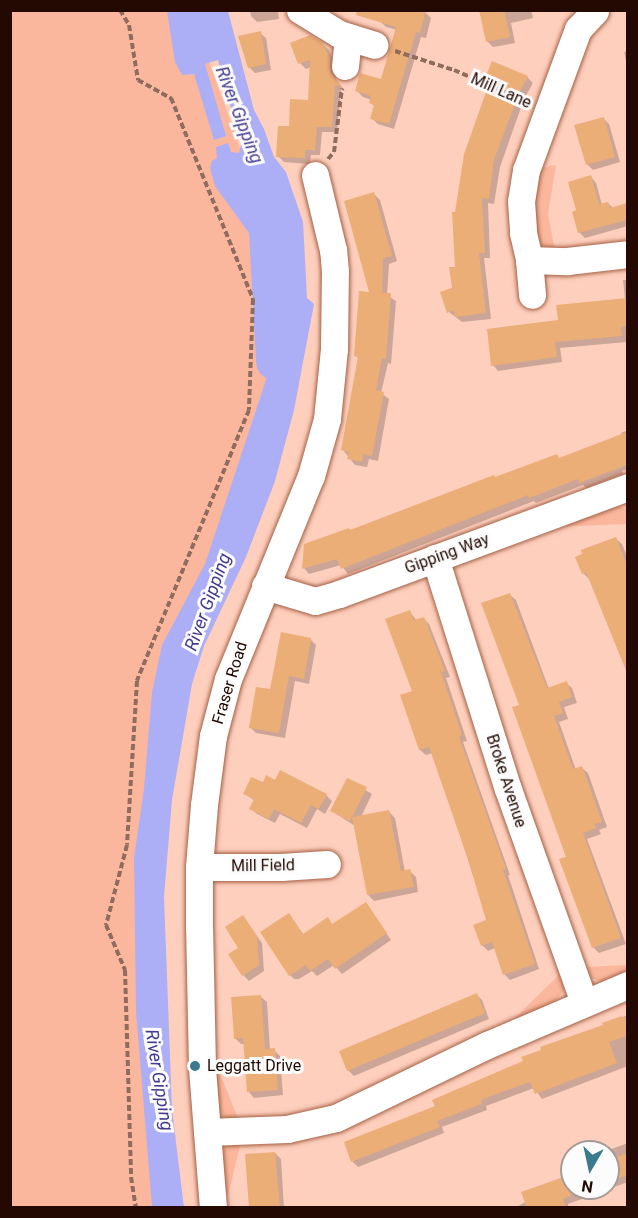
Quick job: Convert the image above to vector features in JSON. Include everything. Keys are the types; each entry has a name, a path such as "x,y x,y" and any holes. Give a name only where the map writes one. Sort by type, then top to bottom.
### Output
{"street":[{"path":"300,10 348,37 374,45"},
{"name":"Mill Lane","path":"547,111 578,29 595,10"},
{"path":"345,66 348,37"},
{"path":"532,295 520,201 526,170 547,111"},
{"name":"Fraser Road","path":"213,1208 202,1067 199,867 209,763 219,709 237,655 311,476 323,437 330,398 334,349 335,271 333,250 315,175"},
{"path":"529,260 567,261 627,254"},
{"name":"Gipping Way","path":"264,586 315,601 627,487"},
{"name":"Broke Avenue","path":"435,558 508,789 584,1002"},
{"name":"Mill Field","path":"199,867 281,867 327,864"},
{"path":"207,1132 287,1129 336,1118 487,1045 627,985"}],"path":[{"path":"120,10 129,25 138,80 171,98 253,299 249,410 137,681 127,845 106,924 125,970 131,1177 136,1208"},
{"name":"Mill Lane","path":"374,45 454,70 547,111"},
{"path":"315,175 334,152 345,66"}],"shaded area":[{"path":"10,11 191,11 255,189 270,416 173,681 152,973 178,1207 11,1207"},
{"path":"556,165 548,214 555,251 536,243 532,180 539,168"},
{"path":"612,505 627,509 627,524 550,527"},
{"path":"627,965 627,977 602,982 587,976 585,967"},
{"path":"564,974 565,989 552,1005 511,1022 559,975"},
{"path":"214,1058 237,1116 236,1122 227,1120 216,1109"},
{"path":"236,1140 240,1146 228,1195 218,1194 220,1155 229,1144"}],"water":[{"path":"167,11 228,11 254,110 274,157 286,172 303,222 307,298 314,304 294,410 275,481 246,557 204,646 192,684 172,800 164,897 172,1109 184,1208 152,1207 136,1011 134,858 144,789 152,692 162,645 205,564 266,380 271,329 271,291 267,266 259,247 215,186 210,168 212,161 217,158 216,147 228,143 231,152 239,153 241,145 218,60 205,64 226,136 214,140 194,74 182,75 175,62"}],"building":[{"path":"357,10 426,10 420,33 416,32 389,124 370,119 374,105 369,103 371,96 355,91 360,73 381,79 396,27 356,15"},
{"path":"479,10 504,10 510,37 486,42"},
{"path":"261,31 266,64 248,68 238,36"},
{"path":"310,35 323,43 330,59 330,72 342,87 335,85 332,127 317,127 315,150 305,150 305,158 276,157 278,126 289,126 290,99 308,100 310,60 298,64 290,43"},
{"path":"492,61 528,76 519,93 494,160 489,199 482,198 485,253 479,253 486,313 455,317 454,310 447,313 440,292 452,288 449,267 455,267 452,212 455,212 464,154 490,81 485,78"},
{"path":"604,117 615,157 586,165 574,125"},
{"path":"591,175 599,204 608,202 610,208 627,203 627,220 578,233 572,212 576,210 568,182"},
{"path":"374,192 392,256 383,258 382,293 391,293 386,359 382,358 376,390 384,392 372,456 363,454 362,462 347,459 349,452 341,450 358,357 354,356 359,291 369,292 344,201"},
{"path":"627,298 627,326 621,327 622,336 555,342 557,357 491,366 487,329 558,320 556,305"},
{"path":"627,432 627,465 579,483 578,479 529,498 528,495 341,569 337,559 302,569 304,544 349,528 350,530 494,475 495,477 557,454 559,458"},
{"path":"616,537 627,565 627,673 586,572 582,574 575,557 582,554 581,550"},
{"path":"510,593 547,688 567,681 572,697 559,702 563,713 554,716 573,769 582,766 602,822 594,824 596,828 583,833 621,938 592,948 559,859 566,857 512,707 519,705 481,603"},
{"path":"410,610 414,620 424,617 445,671 441,672 462,735 459,737 506,869 503,870 535,964 503,975 492,942 481,946 473,925 486,920 468,859 429,747 419,750 400,695 412,691 385,619"},
{"path":"281,632 311,638 304,679 289,676 279,733 249,728 256,687 270,689"},
{"path":"280,770 327,794 319,809 311,805 301,823 274,809 269,819 249,809 254,799 243,794 251,777 263,782 266,775 275,780"},
{"path":"347,778 367,787 350,821 330,811"},
{"path":"389,810 401,871 410,869 414,887 367,895 352,817"},
{"path":"366,902 387,933 335,969 328,959 310,971 306,965 289,976 260,932 289,913 303,934 328,917 332,924"},
{"path":"243,915 257,936 259,965 242,976 228,954 238,948 225,927"},
{"path":"477,993 485,1013 347,1071 339,1051"},
{"path":"261,995 265,1049 275,1048 278,1090 247,1092 243,1038 234,1039 231,997"},
{"path":"622,1016 627,1017 627,1036 609,1042 617,1063 535,1094 530,1082 507,1090 481,1100 482,1104 437,1121 440,1127 351,1162 344,1142 435,1106 432,1100 523,1061 521,1057 541,1050 540,1047"},
{"path":"275,1152 280,1208 249,1208 245,1154"},
{"path":"627,1153 627,1175 620,1178 620,1156"},
{"path":"560,1178 560,1200 563,1200 566,1208 527,1208 521,1192"}],"waterway":[{"name":"River Gipping","path":"267,231 274,362"}],"place":[{"name":"Leggatt Drive","path":"195,1066"}]}
